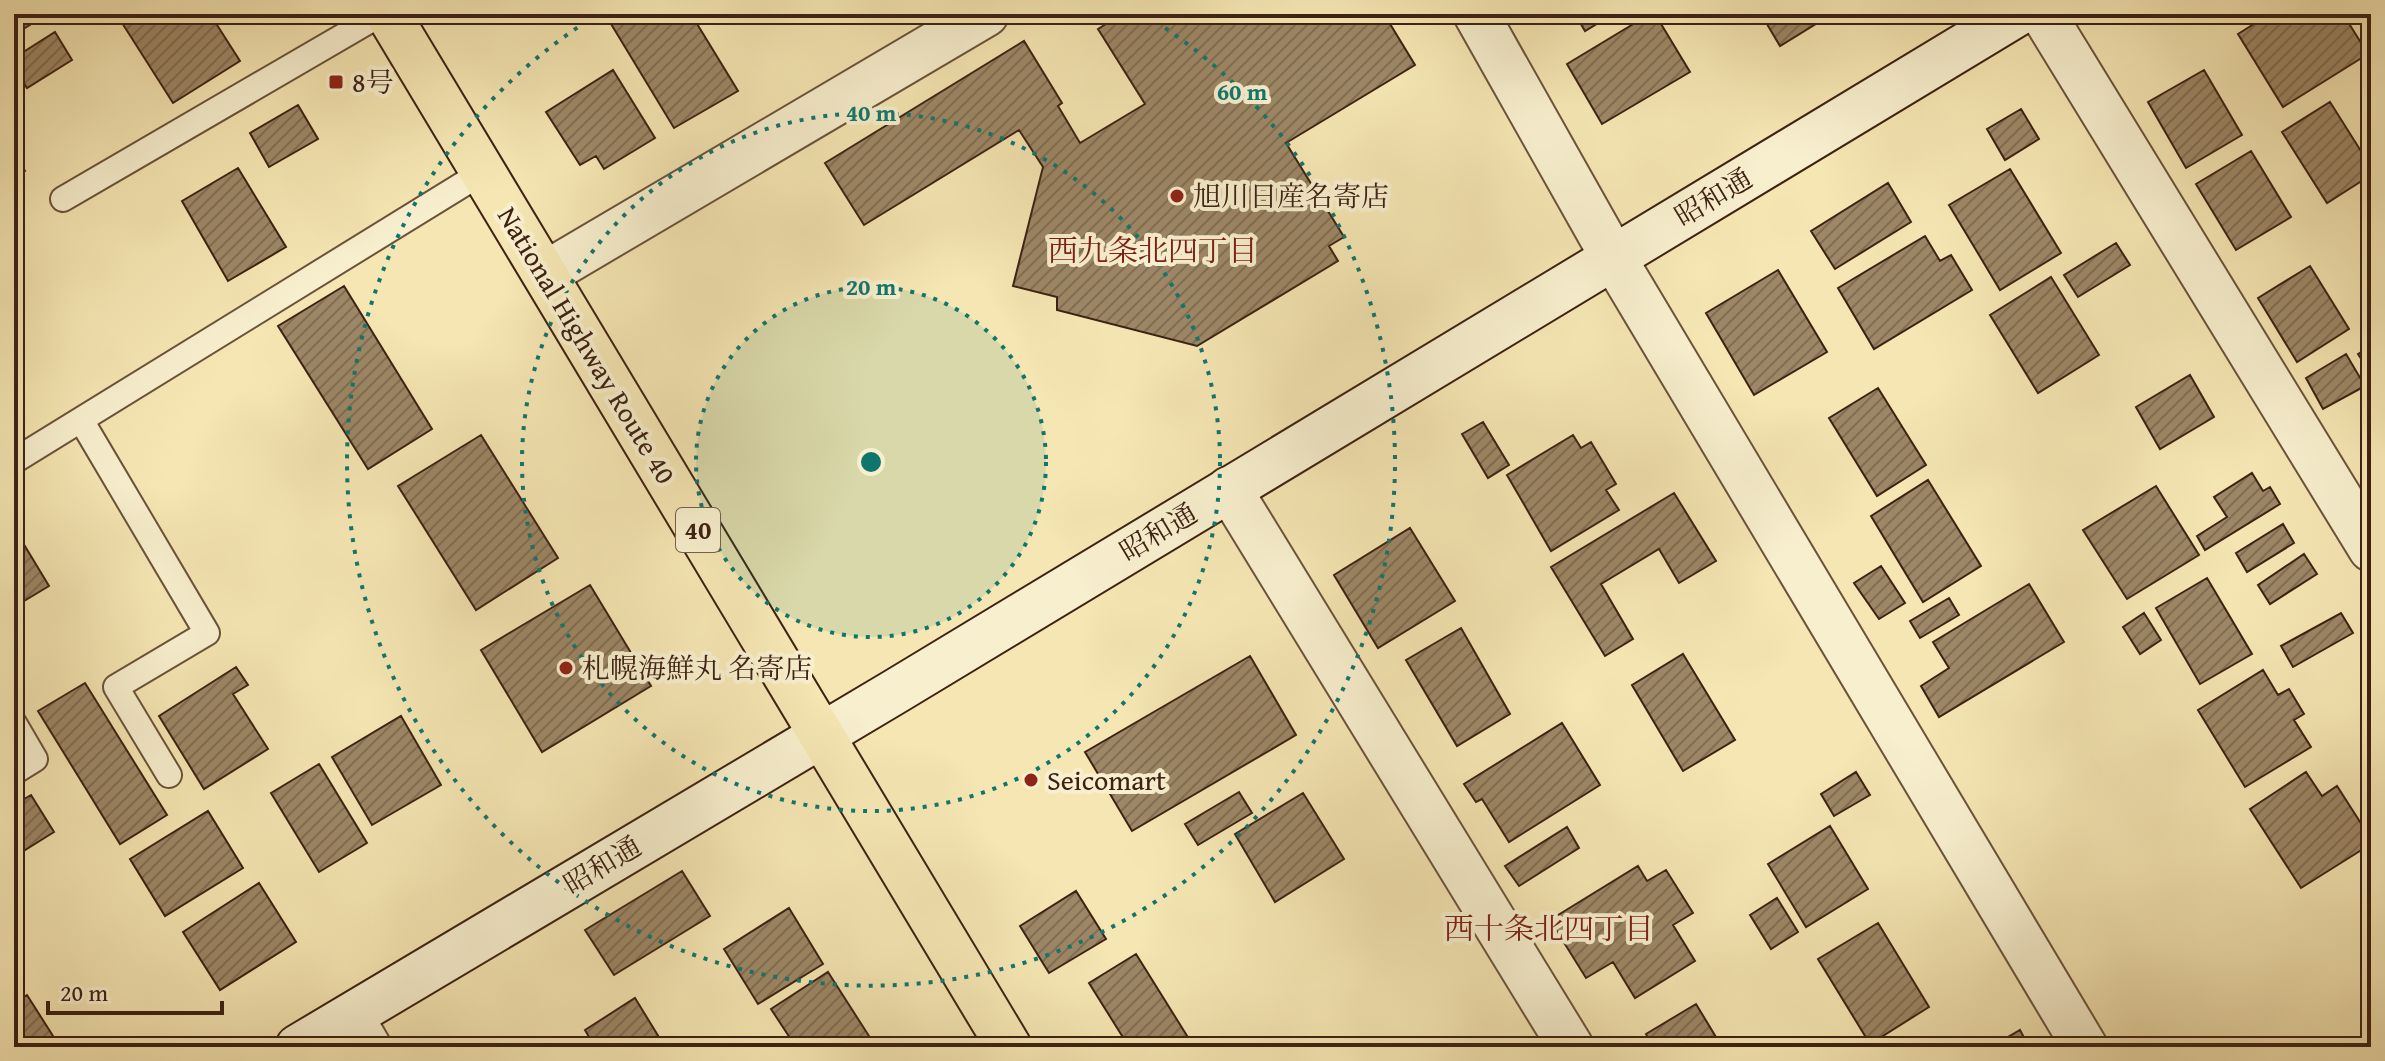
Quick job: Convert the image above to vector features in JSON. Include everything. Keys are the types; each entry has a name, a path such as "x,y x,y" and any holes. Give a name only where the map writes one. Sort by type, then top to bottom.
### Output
{"highway":[{"name":"National Highway Route 40","path":"388,14 1009,1047"}],"street":[{"path":"1476,14 1613,257 2085,1047"},
{"name":"昭和通","path":"298,1047 820,737 2017,14"},
{"path":"2043,14 2371,549"},
{"path":"545,274 980,16"},
{"path":"1229,489 1571,1047"}],"lane":[{"path":"63,199 381,14"},
{"path":"14,461 483,172"},
{"path":"81,420 207,633 116,687 169,775"},
{"path":"14,723 35,759 14,772"},
{"path":"358,1009 380,1047"}],"building":[{"path":"14,14 47,14 14,35"},
{"path":"210,14 240,61 173,103 117,15"},
{"path":"605,14 691,14 738,91 674,128"},
{"name":"旭川日産名寄店","path":"1122,14 1384,14 1415,65 1286,143 1344,237 1329,246 1338,261 1197,346 1057,310 1057,297 1013,286 1043,167 1019,130 864,225 825,163 1024,41 1062,103 1058,106 1080,143 1145,104 1098,29"},
{"path":"1575,14 1613,14 1585,31"},
{"path":"1650,14 1655,14 1690,72 1602,124 1567,64"},
{"path":"1761,14 1832,14 1780,46"},
{"path":"2270,14 2343,14 2368,54 2283,107 2238,34"},
{"path":"55,32 72,60 27,88 14,67 14,58"},
{"path":"613,70 655,138 604,169 596,156 580,165 546,112"},
{"path":"2204,70 2242,135 2186,168 2148,102"},
{"path":"2330,102 2371,167 2371,175 2327,203 2282,132"},
{"path":"298,105 318,139 269,167 250,133"},
{"path":"2021,109 2039,139 2005,160 1987,129"},
{"path":"2251,151 2291,217 2236,250 2196,184"},
{"path":"14,153 25,171 14,178"},
{"path":"238,168 286,247 228,281 182,201"},
{"path":"2010,169 2061,253 2000,290 1949,205"},
{"path":"1888,183 1911,222 1835,269 1811,231"},
{"path":"1925,236 1940,261 1951,255 1972,290 1874,349 1838,288"},
{"path":"2116,243 2130,265 2078,297 2064,275"},
{"path":"2310,266 2349,329 2297,362 2258,298"},
{"path":"1778,270 1827,352 1754,395 1706,313"},
{"path":"2051,277 2099,355 2038,393 1990,315"},
{"path":"344,286 432,429 368,469 278,326"},
{"path":"2371,346 2371,374 2358,354"},
{"path":"2346,354 2365,386 2323,409 2306,378"},
{"path":"2190,375 2214,417 2160,449 2136,407"},
{"path":"1878,388 1926,465 1877,496 1829,418"},
{"path":"1483,422 1509,465 1488,478 1462,434"},
{"path":"481,435 558,558 476,610 398,486"},
{"path":"1573,435 1581,448 1591,442 1616,484 1606,490 1619,510 1551,551 1507,475"},
{"path":"2252,473 2263,491 2270,487 2280,504 2205,550 2197,536 2227,517 2214,497"},
{"path":"1928,480 1981,566 1923,602 1871,516"},
{"path":"2156,486 2199,555 2127,599 2083,530"},
{"path":"1674,493 1716,561 1679,583 1659,549 1601,584 1633,639 1605,656 1551,567"},
{"path":"2283,524 2294,543 2247,572 2236,553"},
{"path":"14,528 49,586 14,607"},
{"path":"1410,528 1455,601 1378,648 1334,575"},
{"path":"2304,554 2317,574 2270,604 2258,585"},
{"path":"1881,566 1905,603 1879,619 1854,583"},
{"path":"2207,578 2252,654 2200,684 2156,608"},
{"path":"2029,584 2064,642 1939,717 1921,686 1949,668 1933,642"},
{"name":"札幌海鮮丸 名寄店","path":"590,585 651,686 542,752 481,650"},
{"path":"1949,598 1959,615 1920,638 1910,621"},
{"path":"2144,613 2161,640 2140,654 2123,627"},
{"path":"2341,613 2353,633 2293,667 2281,646"},
{"path":"1461,628 1510,714 1457,746 1406,660"},
{"path":"1683,654 1735,740 1683,771 1632,685"},
{"path":"1250,656 1296,735 1132,831 1085,752"},
{"path":"236,667 248,685 233,694 268,749 204,789 159,716"},
{"path":"2263,670 2278,695 2289,689 2304,714 2294,720 2311,747 2245,787 2198,710"},
{"path":"85,683 167,815 120,844 38,711"},
{"path":"401,716 441,785 372,825 332,757"},
{"path":"1562,723 1600,785 1509,842 1482,799 1476,802 1464,784"},
{"path":"319,764 367,843 319,872 271,793"},
{"path":"1856,772 1870,795 1834,816 1821,794"},
{"path":"2306,772 2322,796 2337,786 2371,839 2371,844 2301,888 2250,809"},
{"path":"1239,792 1252,813 1198,845 1185,824"},
{"path":"1303,793 1344,859 1275,902 1235,834"},
{"path":"31,795 54,832 14,857 14,805"},
{"path":"208,811 243,868 165,916 130,859"},
{"path":"1830,826 1868,889 1806,927 1768,864"},
{"path":"1567,827 1579,848 1519,886 1505,866"},
{"path":"1638,866 1647,881 1666,870 1693,913 1673,925 1695,961 1635,998 1613,962 1586,978 1550,920"},
{"path":"682,871 710,916 614,975 585,930"},
{"path":"259,883 296,942 220,990 183,932"},
{"path":"1076,891 1106,939 1049,973 1020,926"},
{"path":"1777,898 1798,932 1771,949 1750,915"},
{"path":"789,908 823,964 758,1004 724,949"},
{"path":"1878,923 1929,1007 1870,1044 1818,959"},
{"path":"1136,954 1194,1047 1129,1047 1089,983"},
{"path":"828,972 876,1047 796,1047 771,1009"},
{"path":"27,995 60,1047 14,1047 14,1003"},
{"path":"635,998 665,1047 595,1047 585,1030"},
{"path":"1696,1004 1722,1047 1654,1047 1646,1034"},
{"path":"2020,1030 2029,1047 1991,1047"}],"place":[{"name":"8号","path":"336,82"},
{"name":"旭川日産名寄店","path":"1177,196"},
{"name":"札幌海鮮丸 名寄店","path":"566,668"},
{"name":"Seicomart","path":"1031,780"}],"district":[{"name":"西九条北四丁目","path":"1153,251"},
{"name":"西十条北四丁目","path":"1549,929"}]}
